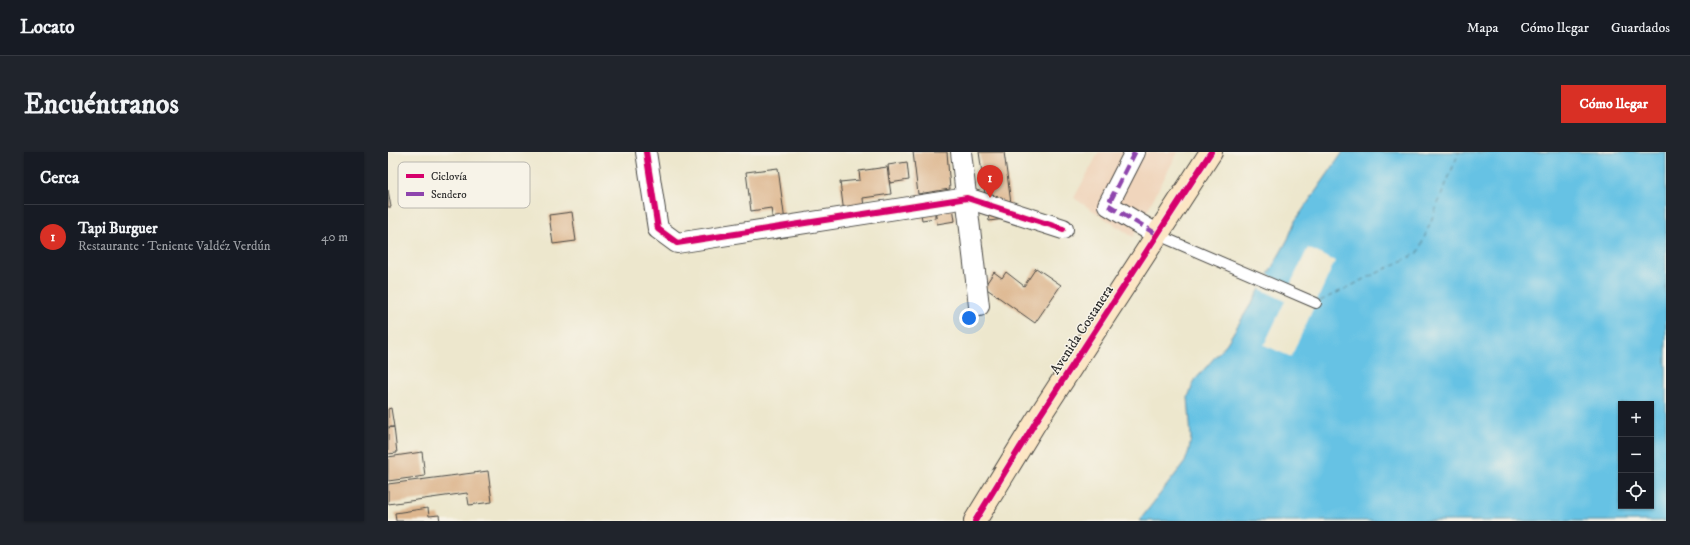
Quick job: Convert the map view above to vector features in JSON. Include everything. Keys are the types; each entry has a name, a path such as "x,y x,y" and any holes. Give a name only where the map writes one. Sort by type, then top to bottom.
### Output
{"street":[{"path":"646,152 658,229 677,243 967,198 1063,229"},
{"path":"961,152 979,306"},
{"path":"1135,152 1108,205 1158,235"},
{"name":"Avenida Costanera","path":"974,521 1035,423 1211,152"}],"lane":[{"path":"1158,235 1316,303"}],"shaded area":[{"path":"1099,152 1178,152 1133,237 1074,198"}],"water":[{"path":"1343,152 1666,152 1666,521 1139,521 1185,462 1191,437 1188,397 1195,380 1227,343 1288,239 1295,221"}],"pier":[{"path":"1308,248 1335,261 1291,357 1264,345 1285,301 1260,289 1267,274 1290,285"}],"building":[{"path":"913,152 947,152 950,189 918,194"},
{"path":"979,152 1004,152 1013,218 989,221"},
{"path":"907,162 909,180 890,183 888,165"},
{"path":"887,167 891,194 863,198 865,219 845,221 840,182 860,180 859,171"},
{"path":"778,168 787,237 775,239 771,208 751,211 746,172"},
{"path":"388,190 391,207 388,207"},
{"path":"951,191 955,221 937,224 933,193"},
{"path":"927,194 930,213 935,212 935,218 922,220 918,195"},
{"path":"572,212 576,241 553,244 549,215"},
{"path":"1036,268 1061,285 1035,323 984,287 994,272 1002,278 1006,272 1024,286"},
{"path":"391,408 394,427 388,427 388,409"},
{"path":"394,427 397,453 388,454 388,428"},
{"path":"422,452 425,476 388,481 388,457"},
{"path":"488,471 492,502 469,505 467,493 388,504 388,484"},
{"path":"428,508 429,516 439,515 440,521 396,521 395,513"}],"ferry route":[{"path":"1320,301 1418,253 1459,152"}],"marked path":[{"path":"1135,152 1108,205 1158,235"}],"cycle path":[{"path":"646,152 658,229 677,243 967,198 1063,229"},
{"path":"975,521 1035,423 1211,152"}],"place":[{"name":"Tapi Burguer","path":"990,198"}]}
